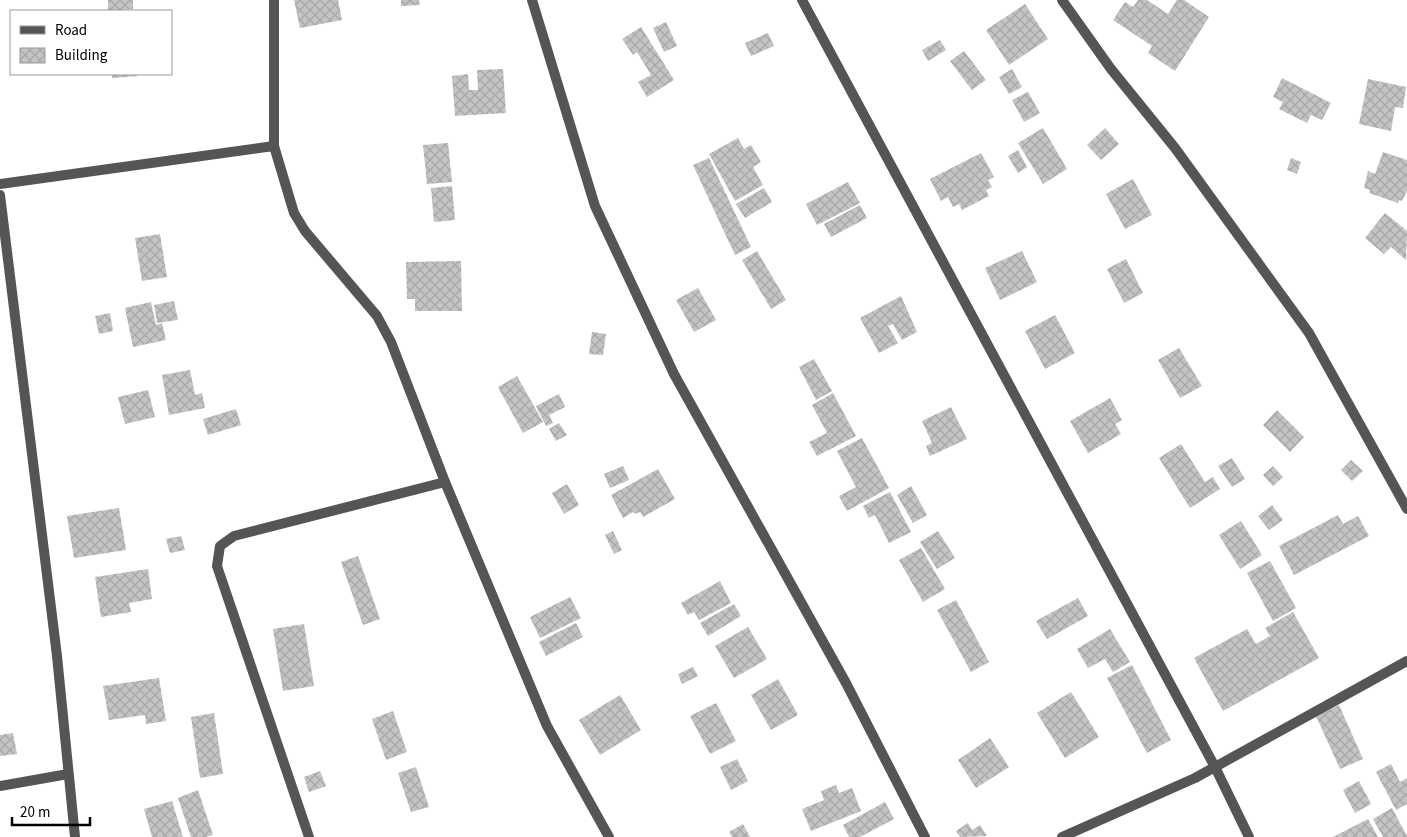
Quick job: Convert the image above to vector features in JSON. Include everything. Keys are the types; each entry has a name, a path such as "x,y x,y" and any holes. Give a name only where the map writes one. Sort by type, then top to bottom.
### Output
{"street":[{"path":"274,0 274,146 294,214 301,225 377,316 391,342 445,482 547,726 609,837"},
{"path":"532,0 594,206 674,374 846,683 925,837"},
{"path":"802,0 1215,767 1249,837"},
{"path":"1062,0 1111,68 1174,148 1309,333 1407,509"},
{"path":"0,184 274,146"},
{"path":"0,195 57,656 75,837"},
{"path":"309,837 217,566 220,546 234,536 445,482"},
{"path":"1062,837 1215,767 1407,661"},
{"path":"0,786 68,774"}],"building":[{"path":"108,0 133,0 133,9 108,10"},
{"path":"294,0 338,0 342,20 300,28"},
{"path":"401,0 419,0 420,5 401,6"},
{"path":"1138,0 1147,0 1168,14 1177,0 1184,0 1209,17 1175,71 1148,53 1152,46 1113,20 1125,2 1133,7"},
{"path":"1025,4 1048,39 1009,65 986,30"},
{"path":"666,22 677,46 664,52 653,28"},
{"path":"641,27 674,80 647,97 638,82 651,75 637,52 633,55 622,39"},
{"path":"768,33 774,46 751,56 745,43"},
{"path":"940,40 946,50 928,61 922,50"},
{"path":"964,51 986,80 972,90 950,61"},
{"path":"503,69 506,113 455,116 452,76 468,74 469,90 478,90 477,70"},
{"path":"1012,69 1022,87 1009,94 999,77"},
{"path":"112,75 137,75 137,76 112,78"},
{"path":"1282,78 1331,103 1322,120 1311,115 1307,123 1279,109 1283,102 1273,97"},
{"path":"1368,79 1406,87 1403,108 1395,107 1391,131 1359,124"},
{"path":"1028,92 1040,113 1024,122 1012,100"},
{"path":"1043,128 1067,169 1043,184 1018,143"},
{"path":"1105,128 1119,144 1101,160 1087,145"},
{"path":"738,138 744,149 751,145 761,162 753,167 763,185 735,201 709,154"},
{"path":"448,143 452,182 427,184 423,145"},
{"path":"1018,150 1027,167 1018,173 1008,156"},
{"path":"1383,152 1407,160 1407,191 1402,201 1399,200 1398,203 1369,193 1370,190 1364,188 1368,171 1375,174"},
{"path":"981,153 994,177 988,180 992,187 986,190 989,196 962,210 959,204 953,207 948,197 941,201 930,179"},
{"path":"709,158 751,247 735,255 693,165"},
{"path":"1291,158 1301,162 1297,174 1287,170"},
{"path":"1133,179 1152,215 1125,229 1106,194"},
{"path":"848,182 860,203 817,225 806,204"},
{"path":"452,186 455,220 434,222 431,188"},
{"path":"764,188 772,202 745,218 736,204"},
{"path":"860,205 867,218 831,237 824,224"},
{"path":"1385,213 1407,231 1406,260 1391,247 1384,254 1365,238"},
{"path":"160,234 167,277 142,281 135,238"},
{"path":"757,251 786,300 771,309 742,260"},
{"path":"1022,251 1037,282 1000,300 985,268"},
{"path":"1126,259 1143,293 1124,303 1107,269"},
{"path":"461,261 462,311 415,311 415,299 407,299 406,262"},
{"path":"698,288 716,320 694,332 676,300"},
{"path":"901,296 917,332 902,340 893,324 888,326 898,343 879,353 860,318"},
{"path":"174,301 178,320 157,323 154,305"},
{"path":"151,302 156,325 162,323 166,340 133,347 125,308"},
{"path":"110,313 113,331 99,334 95,316"},
{"path":"1055,315 1075,353 1045,369 1025,331"},
{"path":"592,332 606,334 603,355 589,354"},
{"path":"1179,348 1202,386 1180,398 1158,360"},
{"path":"814,359 832,391 816,400 799,367"},
{"path":"190,370 195,395 202,393 205,408 169,415 162,375"},
{"path":"517,376 543,422 523,433 498,387"},
{"path":"148,390 155,417 125,424 118,397"},
{"path":"833,393 856,436 817,456 809,442 827,433 812,405"},
{"path":"559,394 565,407 549,415 553,423 546,426 536,406"},
{"path":"1110,398 1122,420 1115,424 1121,434 1088,453 1070,421"},
{"path":"951,407 967,439 930,456 926,446 932,443 922,421"},
{"path":"236,409 241,425 208,435 203,419"},
{"path":"1277,410 1304,437 1290,452 1263,425"},
{"path":"559,423 567,435 556,441 549,429"},
{"path":"862,438 889,488 847,511 839,496 856,487 837,451"},
{"path":"1181,444 1205,482 1213,477 1220,489 1190,508 1159,458"},
{"path":"1232,458 1245,479 1232,487 1218,466"},
{"path":"1351,460 1363,471 1352,481 1341,470"},
{"path":"623,466 629,480 610,488 604,474"},
{"path":"1273,466 1283,477 1273,486 1263,475"},
{"path":"658,469 675,499 643,517 640,512 635,514 633,512 623,518 611,495"},
{"path":"567,484 579,505 564,514 552,493"},
{"path":"911,486 927,515 913,523 897,495"},
{"path":"890,492 911,532 889,543 875,515 869,518 863,506"},
{"path":"1272,505 1283,520 1269,530 1258,516"},
{"path":"119,508 126,550 74,558 67,516"},
{"path":"1338,515 1343,524 1358,516 1369,536 1294,575 1279,546"},
{"path":"1241,521 1262,555 1240,569 1219,535"},
{"path":"613,531 622,550 614,554 605,535"},
{"path":"938,531 955,558 937,569 920,542"},
{"path":"181,536 185,550 170,553 166,539"},
{"path":"921,548 945,589 923,602 899,560"},
{"path":"358,556 380,619 363,625 341,562"},
{"path":"1270,561 1296,608 1273,621 1247,573"},
{"path":"148,569 152,599 129,603 131,612 101,617 95,577"},
{"path":"720,581 731,603 699,620 694,612 688,615 681,603"},
{"path":"570,597 581,618 540,638 530,617"},
{"path":"1078,598 1088,616 1047,639 1036,621"},
{"path":"956,600 989,662 971,672 937,610"},
{"path":"734,604 741,616 708,636 700,623"},
{"path":"1293,612 1319,658 1223,711 1194,658 1247,629 1256,644 1270,636 1265,628"},
{"path":"576,623 583,637 546,656 539,642"},
{"path":"304,624 314,686 283,691 273,629"},
{"path":"748,627 767,659 734,678 715,646"},
{"path":"1110,629 1130,662 1113,672 1105,659 1088,668 1077,649"},
{"path":"1132,665 1171,740 1147,753 1107,678"},
{"path":"693,667 698,676 682,684 678,674"},
{"path":"159,678 166,721 146,724 145,715 109,720 103,686"},
{"path":"778,679 798,715 771,730 751,695"},
{"path":"1071,692 1099,737 1065,758 1037,713"},
{"path":"620,695 641,730 600,755 579,720"},
{"path":"716,703 736,741 710,754 690,716"},
{"path":"1339,705 1363,759 1340,769 1316,716"},
{"path":"393,711 407,752 386,760 372,719"},
{"path":"214,713 223,774 200,778 191,717"},
{"path":"13,733 17,754 0,756 0,735"},
{"path":"990,738 1009,767 976,788 958,760"},
{"path":"737,759 748,781 731,790 720,767"},
{"path":"1391,764 1400,782 1407,778 1407,804 1396,810 1376,772"},
{"path":"416,767 429,807 411,812 398,773"},
{"path":"320,771 326,786 309,792 304,777"},
{"path":"1359,781 1371,804 1355,813 1343,790"},
{"path":"836,785 839,793 852,788 861,811 811,831 802,809 824,800 821,791"},
{"path":"198,790 213,835 206,837 191,837 178,798"},
{"path":"172,801 183,837 152,837 144,809"},
{"path":"885,802 894,819 860,837 849,837 843,825"},
{"path":"1392,808 1407,837 1383,837 1373,819"},
{"path":"1368,819 1378,837 1333,837"},
{"path":"968,823 972,830 980,825 987,836 960,837 956,831"},
{"path":"743,824 750,837 732,837 729,832"}]}
